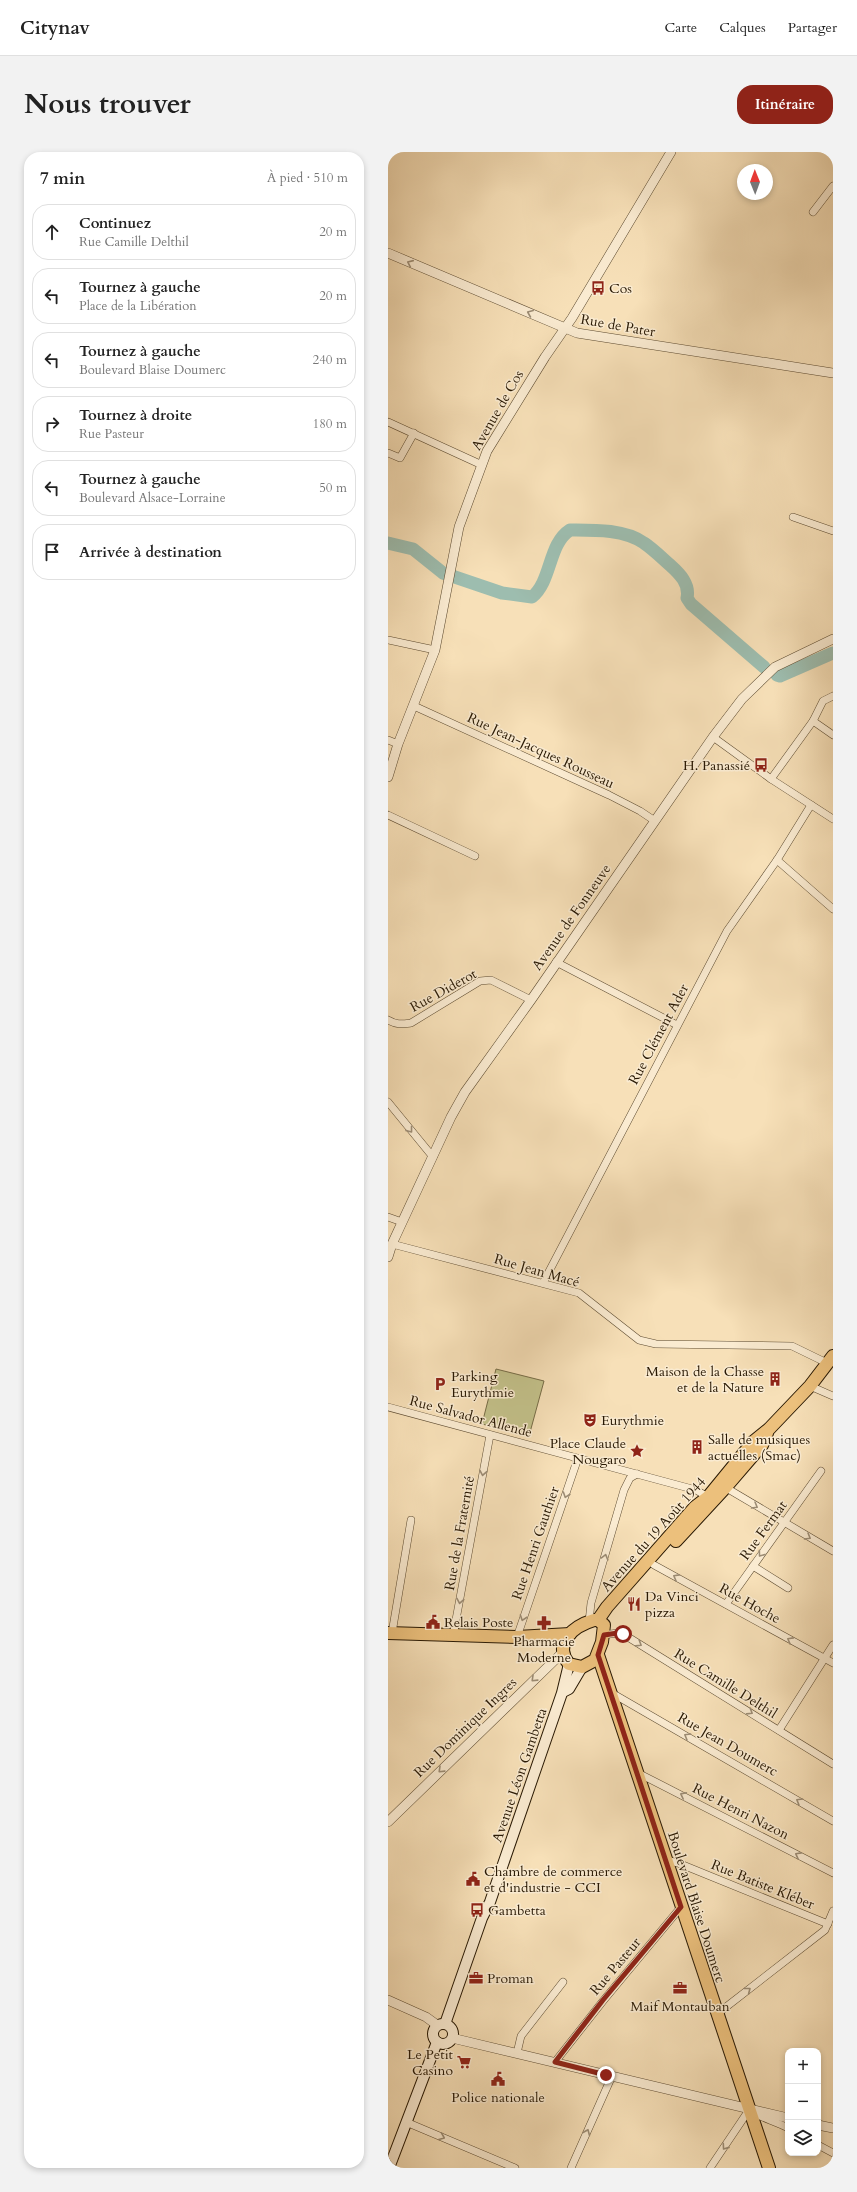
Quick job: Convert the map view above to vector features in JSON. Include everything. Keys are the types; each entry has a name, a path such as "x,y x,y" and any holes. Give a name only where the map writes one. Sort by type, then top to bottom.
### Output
{"main road":[{"name":"Avenue du 19 Août 1944","path":"598,1625 654,1565 747,1455 762,1445 769,1429 810,1386 830,1360"},
{"name":"Avenue du 19 Août 1944","path":"598,1625 607,1607 695,1507 723,1485"},
{"path":"390,1633 523,1637 570,1634 598,1625 598,1655 591,1664 582,1667 569,1664 562,1650 523,1637"},
{"path":"562,1650 570,1634"},
{"name":"Boulevard Blaise Doumerc","path":"598,1655 717,2014 754,2118 769,2168"},
{"name":"Avenue Léon Gambetta","path":"388,2168 437,2042 432,2034 441,2025 482,1918 490,1902 562,1693 569,1664"},
{"name":"Avenue Léon Gambetta","path":"562,1693 569,1689 582,1667"},
{"path":"437,2042 446,2044 452,2038 452,2029 441,2025"}],"street":[{"name":"Avenue de Cos","path":"388,777 398,744 435,650 459,527 487,451 526,386 566,329 671,152"},
{"path":"813,212 833,186"},
{"name":"Rue de Pater","path":"388,253 577,333 833,373"},
{"path":"389,424 414,433 482,465"},
{"path":"388,453 400,458 414,433"},
{"path":"793,517 833,531"},
{"name":"Avenue de Fonneuve","path":"388,1257 402,1222 465,1092 531,1000 713,737 742,699 775,668 833,639"},
{"path":"388,640 435,650"},
{"path":"771,779 813,721 823,701 833,696"},
{"name":"Rue Jean-Jacques Rousseau","path":"414,706 609,795 640,811 655,821"},
{"path":"813,721 833,735"},
{"path":"713,737 771,779 833,819"},
{"path":"388,740 398,744"},
{"name":"Rue Clément Ader","path":"543,1284 727,931 777,860 811,805"},
{"path":"388,815 475,856"},
{"path":"777,860 833,909"},
{"path":"556,962 677,1025"},
{"name":"Rue Diderot","path":"388,1020 402,1024 411,1022 480,981 491,980 531,1000"},
{"path":"388,1102 433,1157"},
{"path":"388,1217 402,1222"},
{"name":"Rue Jean Macé","path":"392,1244 579,1293 639,1340 656,1344 792,1346 830,1360"},
{"path":"810,1386 833,1396"},
{"name":"Rue Salvador Allende","path":"388,1407 696,1490 708,1497"},
{"name":"Rue de la Fraternité","path":"453,1636 490,1435"},
{"name":"Rue Henri Gauthier","path":"523,1637 578,1458"},
{"path":"619,1469 624,1483 624,1490"},
{"name":"Rue Fermat","path":"726,1604 821,1471"},
{"path":"598,1625 591,1603 624,1490 630,1478 637,1474"},
{"path":"723,1485 784,1523 833,1551"},
{"path":"390,1633 411,1520"},
{"name":"Rue Hoche","path":"654,1565 833,1663"},
{"path":"753,1566 788,1588"},
{"name":"Rue Camille Delthil","path":"598,1625 623,1634 833,1764"},
{"path":"779,1730 833,1645"},
{"name":"Rue Dominique Ingres","path":"388,1822 562,1650"},
{"name":"Rue Jean Doumerc","path":"609,1691 833,1821"},
{"name":"Rue Henri Nazon","path":"636,1772 833,1873"},
{"name":"Rue Batiste Kléber","path":"666,1860 678,1863 828,1924"},
{"name":"Rue Pasteur","path":"555,2062 603,2000 681,1907"},
{"path":"717,2014 826,1930 833,1911"},
{"path":"517,2053 521,2036 563,1982"},
{"path":"388,2000 441,2025"},
{"path":"452,2038 612,2076 754,2118 774,2120 785,2126"},
{"path":"571,2168 612,2076"},
{"path":"710,2168 754,2118 785,2118"},
{"path":"406,2122 515,2168"},
{"path":"821,2126 833,2128"},
{"path":"821,2147 833,2153"}],"shaded area":[{"path":"496,1369 544,1381 529,1436 482,1424"}],"waterway":[{"path":"388,543 413,549 443,573 502,593 532,597 543,582 558,544 563,536 570,530 608,531 627,535 636,538 647,545 674,568 686,584 688,593 687,598 691,604 764,667"},
{"path":"777,675 780,676 833,653"}],"place":[{"name":"Cos","path":"598,288"},
{"name":"H. Panassié","path":"761,765"},
{"name":"Maison de la Chasse et de la Nature","path":"775,1379"},
{"name":"Parking Eurythmie","path":"440,1384"},
{"name":"Eurythmie","path":"590,1420"},
{"name":"Salle de musiques actuelles (Smac)","path":"697,1447"},
{"name":"Place Claude Nougaro","path":"637,1451"},
{"name":"Da Vinci pizza","path":"634,1604"},
{"name":"Relais Poste","path":"433,1622"},
{"name":"Pharmacie Moderne","path":"544,1623"},
{"name":"Chambre de commerce et d'industrie - CCI","path":"473,1879"},
{"name":"Gambetta","path":"477,1910"},
{"name":"Proman","path":"476,1978"},
{"name":"Maif Montauban","path":"680,1988"},
{"name":"Le Petit Casino","path":"464,2062"},
{"name":"Police nationale","path":"498,2079"}],"route":[{"path":"606,2075 555,2062 603,2000 681,1907 609,1691 601,1660 598,1655 604,1635 618,1633 623,1634"}]}
